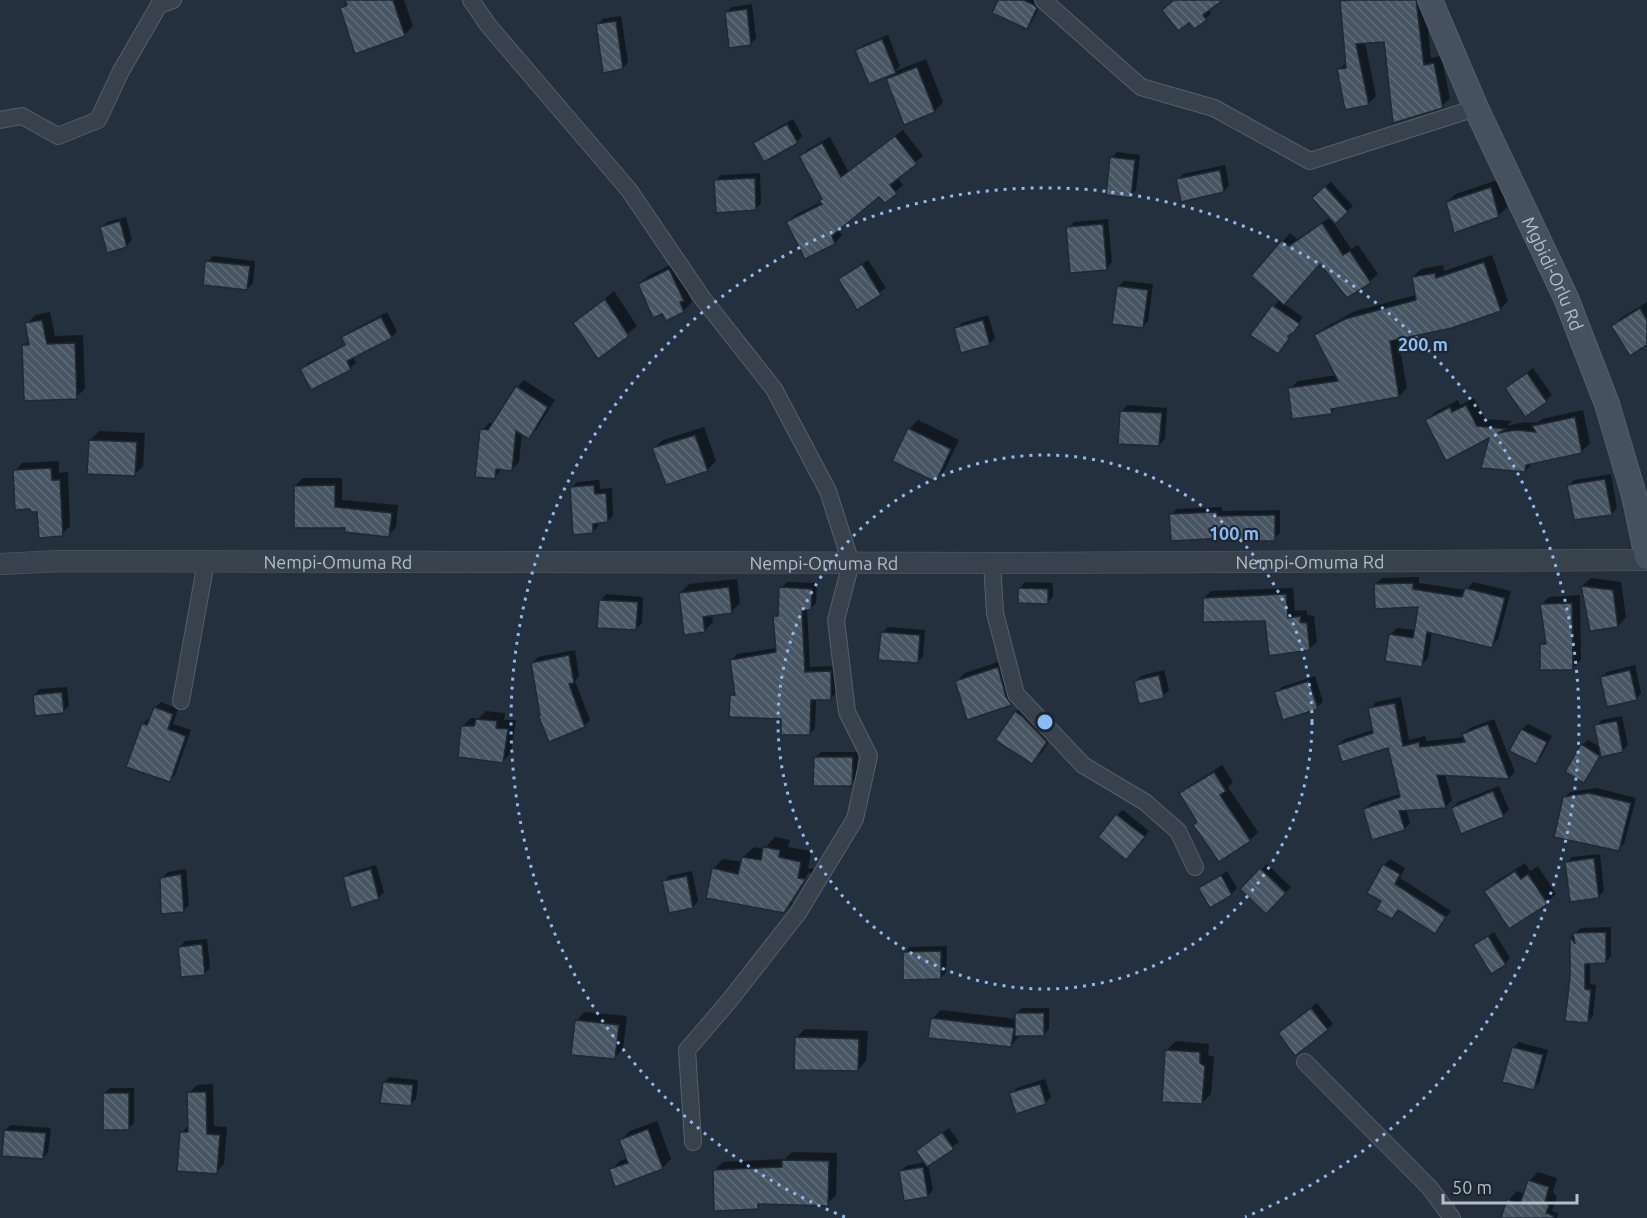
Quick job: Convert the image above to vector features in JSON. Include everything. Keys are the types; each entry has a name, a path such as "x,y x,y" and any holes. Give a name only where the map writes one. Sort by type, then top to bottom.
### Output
{"main road":[{"name":"Mgbidi-Orlu Rd","path":"1430,0 1476,108 1566,298 1607,404 1634,495 1647,559"}],"street":[{"path":"0,120 22,116 58,136 98,120 121,71 159,5 173,0"},
{"path":"471,0 488,25 629,190 703,299 774,389 828,491 851,563 836,620 847,712 869,756 855,819 798,913 687,1050 693,1143"},
{"path":"1043,0 1141,87 1214,108 1310,161 1476,108"},
{"name":"Nempi-Omuma Rd","path":"0,564 61,561 992,563 1647,559"},
{"path":"181,701 206,561"},
{"path":"992,563 995,613 1016,694 1083,765 1145,802 1178,831 1195,867"},
{"path":"1305,1062 1430,1188 1452,1218"}],"building":[{"path":"345,0 393,0 405,36 355,54 340,8 347,5"},
{"path":"998,0 1024,0 1037,8 1027,29 992,13"},
{"path":"1174,0 1223,0 1203,15 1207,20 1194,29 1189,23 1178,31 1162,10"},
{"path":"1416,0 1424,65 1434,63 1443,108 1393,123 1384,42 1356,44 1369,105 1345,110 1337,69 1346,68 1340,1"},
{"path":"747,9 751,45 729,48 725,12"},
{"path":"616,21 623,69 603,73 596,24"},
{"path":"882,39 896,73 869,84 855,50"},
{"path":"917,67 935,112 904,125 886,79"},
{"path":"787,124 798,143 764,162 753,143"},
{"path":"895,136 917,164 890,185 897,194 885,203 879,197 832,236 835,244 805,259 786,222 822,204 819,201 822,199 799,156 822,143 841,177"},
{"path":"1110,157 1135,160 1131,198 1106,195"},
{"path":"1220,170 1224,192 1181,202 1176,179"},
{"path":"755,178 756,210 716,213 714,180"},
{"path":"1325,186 1348,212 1335,224 1312,198"},
{"path":"1491,187 1499,217 1454,233 1446,202"},
{"path":"120,221 127,247 107,253 100,227"},
{"path":"1322,223 1343,255 1350,251 1371,283 1347,298 1320,264 1284,305 1251,276 1282,240 1289,246"},
{"path":"1103,224 1107,270 1070,273 1066,227"},
{"path":"205,261 250,266 247,290 203,285"},
{"path":"1484,262 1501,311 1452,328 1390,341 1399,397 1331,409 1332,414 1292,419 1288,388 1338,381 1314,335 1345,319 1416,300 1412,277 1435,273 1436,278"},
{"path":"862,264 881,295 857,310 838,279"},
{"path":"669,269 684,301 680,302 684,312 666,321 662,314 653,318 638,284"},
{"path":"1117,286 1148,290 1143,328 1112,324"},
{"path":"605,299 629,336 598,359 573,323"},
{"path":"1272,305 1300,324 1288,336 1289,339 1278,354 1250,335"},
{"path":"1640,308 1647,320 1647,345 1630,356 1611,326"},
{"path":"381,317 392,338 347,361 351,370 311,390 300,369 345,345 341,337"},
{"path":"42,320 47,344 75,343 77,399 24,401 22,345 29,345 25,323"},
{"path":"983,320 990,345 961,353 954,328"},
{"path":"1527,373 1547,402 1525,417 1505,388"},
{"path":"516,386 548,407 529,439 516,431 512,471 496,469 495,479 475,477 480,429 488,430"},
{"path":"1466,405 1477,426 1506,429 1498,433 1515,430 1536,432 1532,426 1575,417 1582,453 1526,465 1525,472 1481,468 1489,438 1446,461 1425,420 1450,407 1452,412"},
{"path":"1120,411 1162,413 1159,446 1118,444"},
{"path":"908,428 951,449 936,482 892,461"},
{"path":"695,435 708,471 666,485 652,448"},
{"path":"89,440 137,442 135,476 87,474"},
{"path":"51,468 52,480 60,480 63,536 39,538 37,512 31,512 30,509 15,510 13,470"},
{"path":"1605,479 1612,515 1574,520 1567,485"},
{"path":"335,485 335,507 392,513 389,537 344,532 345,528 294,528 294,486"},
{"path":"594,485 595,494 606,493 608,522 593,524 593,533 573,535 570,487"},
{"path":"1217,512 1217,516 1275,515 1275,541 1224,541 1224,538 1171,541 1169,514"},
{"path":"1413,583 1413,589 1462,597 1465,588 1505,598 1492,648 1427,632 1422,667 1385,661 1389,634 1413,638 1418,607 1375,609 1374,584"},
{"path":"1581,586 1613,590 1618,627 1590,631"},
{"path":"729,587 732,613 703,617 705,632 684,635 679,593"},
{"path":"779,587 812,589 811,610 802,610 805,672 831,671 831,700 811,700 810,735 781,735 781,719 729,717 730,695 735,695 730,660 776,652 773,616 778,616"},
{"path":"1018,588 1048,589 1048,604 1018,603"},
{"path":"1286,594 1288,618 1301,616 1300,622 1307,623 1310,650 1269,656 1265,621 1203,622 1203,598"},
{"path":"599,600 638,602 636,630 597,628"},
{"path":"1572,603 1573,670 1540,670 1540,644 1546,644 1540,604"},
{"path":"881,632 920,635 918,663 878,660"},
{"path":"569,655 574,683 569,684 585,727 549,742 538,715 540,715 531,663"},
{"path":"998,667 1006,697 1012,705 967,720 955,681"},
{"path":"1630,670 1637,700 1607,707 1600,677"},
{"path":"1159,675 1164,698 1139,704 1134,681"},
{"path":"1309,681 1318,709 1283,720 1274,692"},
{"path":"62,692 64,713 35,716 33,695"},
{"path":"1395,703 1403,746 1419,742 1420,747 1465,742 1462,734 1488,724 1509,779 1437,775 1446,808 1399,811 1405,830 1372,840 1363,809 1400,797 1388,748 1342,762 1337,745 1373,733 1368,708"},
{"path":"154,707 173,714 168,729 186,736 170,782 126,767 142,723 147,725"},
{"path":"1015,711 1047,742 1032,764 995,740"},
{"path":"476,719 497,721 496,728 508,729 503,763 458,757 461,726 474,726"},
{"path":"1617,721 1623,752 1601,757 1594,725"},
{"path":"1521,729 1547,742 1536,764 1509,751"},
{"path":"1581,744 1600,756 1584,783 1565,772"},
{"path":"814,757 853,757 852,786 813,786"},
{"path":"1214,772 1226,791 1220,795 1251,841 1219,862 1193,825 1197,822 1179,793"},
{"path":"1493,791 1504,817 1461,834 1451,808"},
{"path":"1589,793 1631,803 1619,851 1554,837 1563,797"},
{"path":"1116,814 1145,837 1126,860 1098,837"},
{"path":"763,847 780,850 779,857 801,862 798,878 806,879 784,913 706,898 712,868 738,874 742,857 761,860"},
{"path":"1594,858 1599,898 1570,902 1565,862"},
{"path":"1383,864 1400,874 1395,884 1446,917 1435,934 1398,910 1392,919 1376,910 1381,901 1367,893"},
{"path":"1260,868 1286,893 1266,914 1240,889"},
{"path":"371,869 379,899 351,908 343,877"},
{"path":"1515,871 1521,879 1528,874 1548,904 1509,929 1484,891"},
{"path":"181,874 184,912 161,914 160,878"},
{"path":"1221,875 1232,895 1210,908 1198,888"},
{"path":"687,876 693,908 669,913 662,881"},
{"path":"1606,932 1606,963 1585,964 1585,989 1591,990 1588,1023 1565,1021 1570,976 1570,937 1575,944 1573,933"},
{"path":"1488,936 1506,965 1491,974 1473,945"},
{"path":"202,944 205,975 181,977 178,947"},
{"path":"941,951 941,979 903,980 903,952"},
{"path":"1311,1008 1328,1030 1295,1056 1278,1033"},
{"path":"1015,1013 1044,1013 1044,1036 1015,1036"},
{"path":"931,1018 1014,1028 1011,1047 928,1038"},
{"path":"575,1020 619,1025 615,1059 571,1055"},
{"path":"795,1037 859,1039 858,1071 794,1070"},
{"path":"1512,1047 1543,1055 1534,1090 1502,1082"},
{"path":"1165,1050 1200,1052 1200,1063 1205,1066 1202,1104 1162,1102"},
{"path":"383,1082 413,1085 411,1106 380,1103"},
{"path":"1040,1084 1046,1104 1016,1114 1009,1093"},
{"path":"187,1092 206,1092 207,1134 220,1135 217,1174 177,1171 180,1132 188,1132"},
{"path":"103,1093 129,1093 129,1130 103,1130"},
{"path":"648,1129 663,1169 615,1187 609,1169 628,1163 619,1140"},
{"path":"4,1130 46,1133 43,1159 2,1156"},
{"path":"942,1132 954,1149 927,1167 916,1151"},
{"path":"782,1160 829,1161 828,1206 758,1204 758,1209 714,1211 713,1170 782,1167"},
{"path":"923,1167 928,1197 904,1201 899,1171"},
{"path":"1528,1180 1549,1187 1545,1202 1549,1206 1546,1213 1554,1218 1501,1218 1507,1199 1520,1204"}]}
